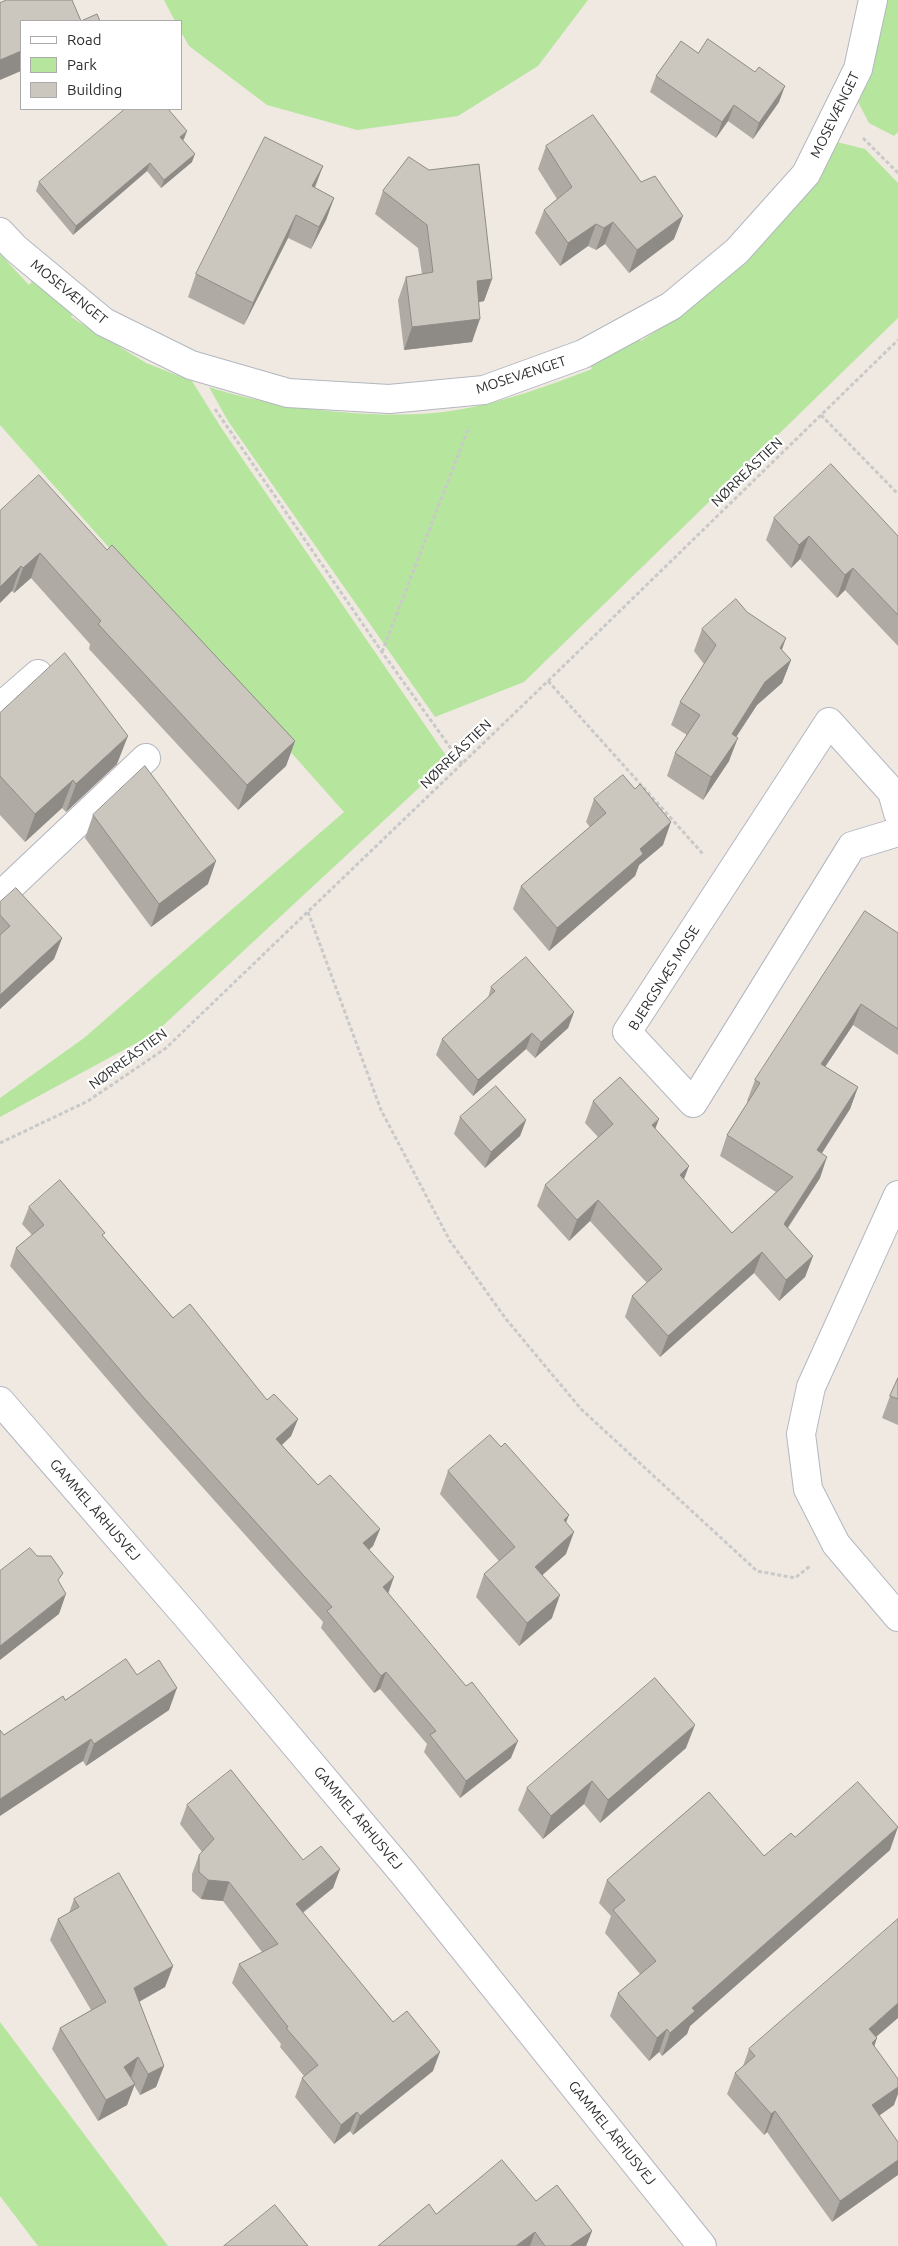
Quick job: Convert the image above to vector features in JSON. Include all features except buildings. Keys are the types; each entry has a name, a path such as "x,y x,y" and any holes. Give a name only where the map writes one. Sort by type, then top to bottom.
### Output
{"street":[{"name":"MOSEVÆNGET","path":"0,232 15,248 104,322 191,365 288,393 389,399 484,390 583,354 671,306 737,251 806,174 858,69 873,0"},
{"path":"0,707 38,674"},
{"name":"BJERGSNÆS MOSE","path":"898,813 892,792 829,722 627,1032 693,1103 852,846 898,832"},
{"path":"0,896 146,758"},
{"path":"898,1195 810,1387 801,1434 808,1490 836,1544 898,1617"},
{"name":"GAMMEL ÅRHUSVEJ","path":"0,1401 190,1620 404,1874 702,2246"}],"path":[{"path":"837,111 898,173"},
{"name":"NØRREÅSTIEN","path":"0,1143 88,1101 166,1048 548,681 898,340"},
{"path":"191,365 221,420 462,764"},
{"path":"382,652 484,390"},
{"path":"821,415 898,494"},
{"path":"548,681 726,880"},
{"path":"308,912 382,1110 450,1240 518,1334 581,1408 756,1571 795,1578 836,1544"}],"green space":[{"path":"164,0 588,0 538,66 458,116 357,130 267,105 189,46 182,34 182,20 174,20"},
{"path":"885,0 898,0 898,132 894,136 869,123 857,100"},
{"path":"837,142 865,149 898,183 898,318 524,682 435,717 228,421 209,387 266,402 298,407 366,414 399,415 474,407 509,398 592,369 588,358 635,333 641,341 690,307 736,271 765,242 791,210"},
{"path":"0,254 29,285 36,277 77,308 71,317 146,363 192,381 222,429 449,760 155,1033 0,1117 0,1098 84,1038 344,812 0,425"},
{"path":"0,2022 168,2246 38,2246 0,2196"}]}
